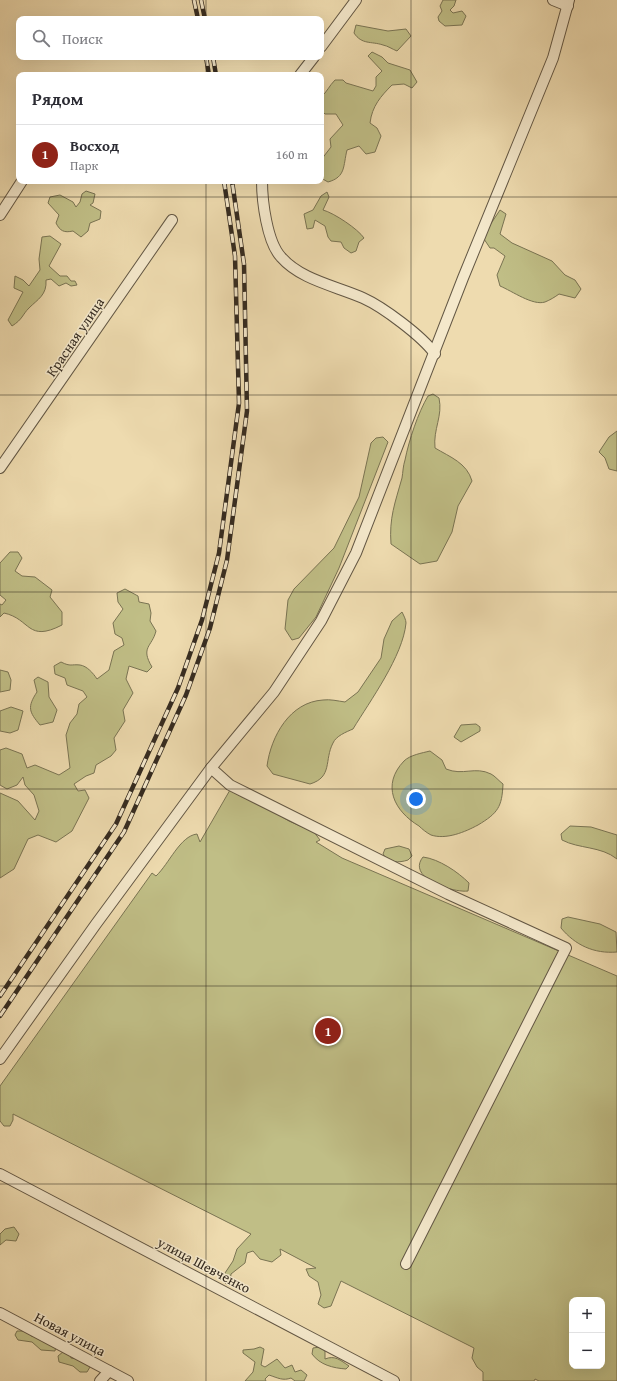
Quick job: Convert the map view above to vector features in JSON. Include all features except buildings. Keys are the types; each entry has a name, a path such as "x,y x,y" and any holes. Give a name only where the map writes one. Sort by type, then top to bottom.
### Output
{"street":[{"path":"324,43 356,0"},
{"path":"0,1059 96,924 211,768 274,692 321,621 356,553 435,354 463,278 553,58 569,3 553,0"},
{"path":"302,72 312,60"},
{"path":"0,215 20,184"},
{"path":"262,184 262,195 270,235 280,256 291,267 321,283 364,298 427,343 435,354"},
{"name":"Красная улица","path":"0,468 172,220"},
{"path":"211,768 230,785 448,894 566,948 406,1264"},
{"name":"улица Шевченко","path":"0,1174 394,1381"},
{"name":"Новая улица","path":"0,1312 128,1381"},
{"path":"100,1381 109,1371"}],"shaded area":[{"path":"443,0 456,0 454,6 450,10 453,13 462,11 466,16 462,25 445,26 439,21 438,17 442,11 440,6"},
{"path":"356,25 388,31 406,29 411,36 397,51 385,45 367,42 360,39 354,33"},
{"path":"372,52 382,57 388,63 410,70 417,82 412,88 404,84 392,85 384,93 375,106 370,123 377,128 381,136 375,152 366,154 359,146 347,150 341,174 334,180 328,182 324,180 324,156 331,147 330,139 343,125 336,114 324,113 324,94 335,80 343,80 346,83 373,91 376,86 376,77 382,71 368,56"},
{"path":"86,191 95,194 93,203 90,205 101,211 100,219 90,223 88,231 81,237 73,231 67,232 59,228 56,223 59,215 48,203 50,197 60,195 73,202 76,207 80,202 82,194"},
{"path":"327,192 329,197 323,210 333,214 357,230 364,238 359,242 356,251 351,253 344,248 341,242 331,241 328,237 325,226 315,220 313,228 307,229 304,214 313,210 321,196"},
{"path":"500,210 506,214 500,234 512,243 552,261 565,275 575,280 581,289 575,298 559,294 545,302 540,303 529,300 500,286 497,275 505,256 494,248 490,248 484,239 488,228"},
{"path":"50,236 61,244 49,266 60,276 67,276 71,281 75,281 77,285 71,286 66,283 59,286 51,279 46,280 45,289 41,296 12,326 8,320 23,292 14,288 15,276 23,280 29,286 40,270 39,259 42,237"},
{"path":"433,394 439,398 440,405 435,435 435,448 462,465 470,475 472,481 458,506 452,532 437,561 420,564 391,544 391,526 393,511 411,435 424,403 428,396"},
{"path":"617,431 617,471 609,469 605,458 599,452 609,437"},
{"path":"383,437 388,442 339,568 316,617 299,638 292,640 285,629 288,600 294,589 334,548 359,497 371,443 376,438"},
{"path":"10,552 18,552 22,558 15,571 22,576 35,577 52,590 50,597 62,612 62,625 42,632 35,631 13,616 4,613 0,617 0,604 2,605 6,600 0,595 0,563"},
{"path":"125,589 138,596 139,602 149,604 151,613 150,621 156,631 147,651 152,667 147,672 129,666 126,679 133,693 123,710 125,721 114,738 116,750 111,756 96,765 94,773 86,776 74,784 78,791 85,790 89,798 72,831 56,842 38,835 28,839 14,869 0,878 0,793 18,801 35,820 39,811 34,795 25,785 23,777 17,785 7,789 0,785 0,750 6,748 22,754 27,768 35,765 59,775 70,768 66,735 70,723 77,714 79,704 87,697 83,691 67,685 65,678 55,674 54,666 61,662 69,665 83,666 90,670 97,679 109,670 114,651 124,645 122,638 115,634 113,623 123,609 118,602 117,593"},
{"path":"402,612 406,623 404,636 399,650 385,678 353,729 342,734 334,741 330,749 327,767 322,777 310,784 273,774 267,766 269,755 278,732 284,722 301,707 311,702 334,700 345,702 358,692 381,658 384,639 392,621"},
{"path":"0,670 8,672 11,680 10,690 0,692"},
{"path":"38,677 48,682 49,697 57,710 53,722 40,725 33,716 31,709 32,702 37,692 34,680"},
{"path":"11,707 23,711 18,730 10,733 0,731 0,711"},
{"path":"476,724 480,727 480,731 461,742 454,737 461,725"},
{"path":"430,751 442,760 446,769 458,772 485,772 492,775 503,784 498,809 485,821 478,825 443,837 429,834 410,820 397,805 392,788 393,779 397,770 409,757"},
{"path":"230,790 242,797 264,806 289,821 314,832 320,840 316,842 342,858 617,976 617,1381 539,1381 535,1379 534,1381 483,1381 483,1372 477,1367 472,1358 474,1348 341,1281 331,1306 324,1308 318,1304 321,1295 318,1282 309,1276 306,1269 316,1268 280,1249 281,1255 272,1262 260,1259 253,1251 247,1253 245,1263 231,1274 230,1282 226,1284 221,1279 233,1261 237,1249 251,1234 13,1114 13,1120 10,1126 4,1126 0,1121 0,1086 152,873 156,876 180,845 191,836 197,834 200,842"},
{"path":"570,826 591,827 617,835 617,859 604,852 562,840 561,834"},
{"path":"399,846 409,849 412,856 408,860 394,862 385,857 383,854 385,849"},
{"path":"423,857 442,863 459,875 469,883 468,891 443,887 426,878 419,865"},
{"path":"568,917 600,924 616,932 617,952 593,950 572,939 561,928 562,919"},
{"path":"14,1227 19,1234 16,1241 6,1240 0,1245 0,1234 5,1229"},
{"path":"17,1331 28,1331 31,1336 40,1337 56,1346 55,1351 41,1350 32,1342 18,1340 15,1335"},
{"path":"260,1347 264,1349 261,1365 265,1367 277,1359 285,1368 292,1365 295,1372 301,1370 307,1375 304,1381 295,1381 291,1378 280,1379 269,1375 265,1379 266,1381 245,1381 253,1372 255,1362 243,1353 243,1350"},
{"path":"320,1347 325,1351 325,1359 335,1358 349,1366 346,1369 336,1368 319,1361 312,1354 313,1348"},
{"path":"64,1351 70,1354 71,1358 86,1360 90,1367 87,1372 80,1372 73,1366 59,1362 58,1356"}],"railway":[{"path":"194,0 197,16"},
{"path":"201,0 204,16"},
{"path":"206,60 208,72"},
{"path":"214,60 216,72"},
{"path":"0,996 116,824 178,688 202,620 219,553 239,403 235,256 224,184"},
{"path":"0,1016 124,832 186,695 210,628 227,560 247,411 244,264 232,184"}],"place":[{"name":"Восход","path":"328,1031"}]}
